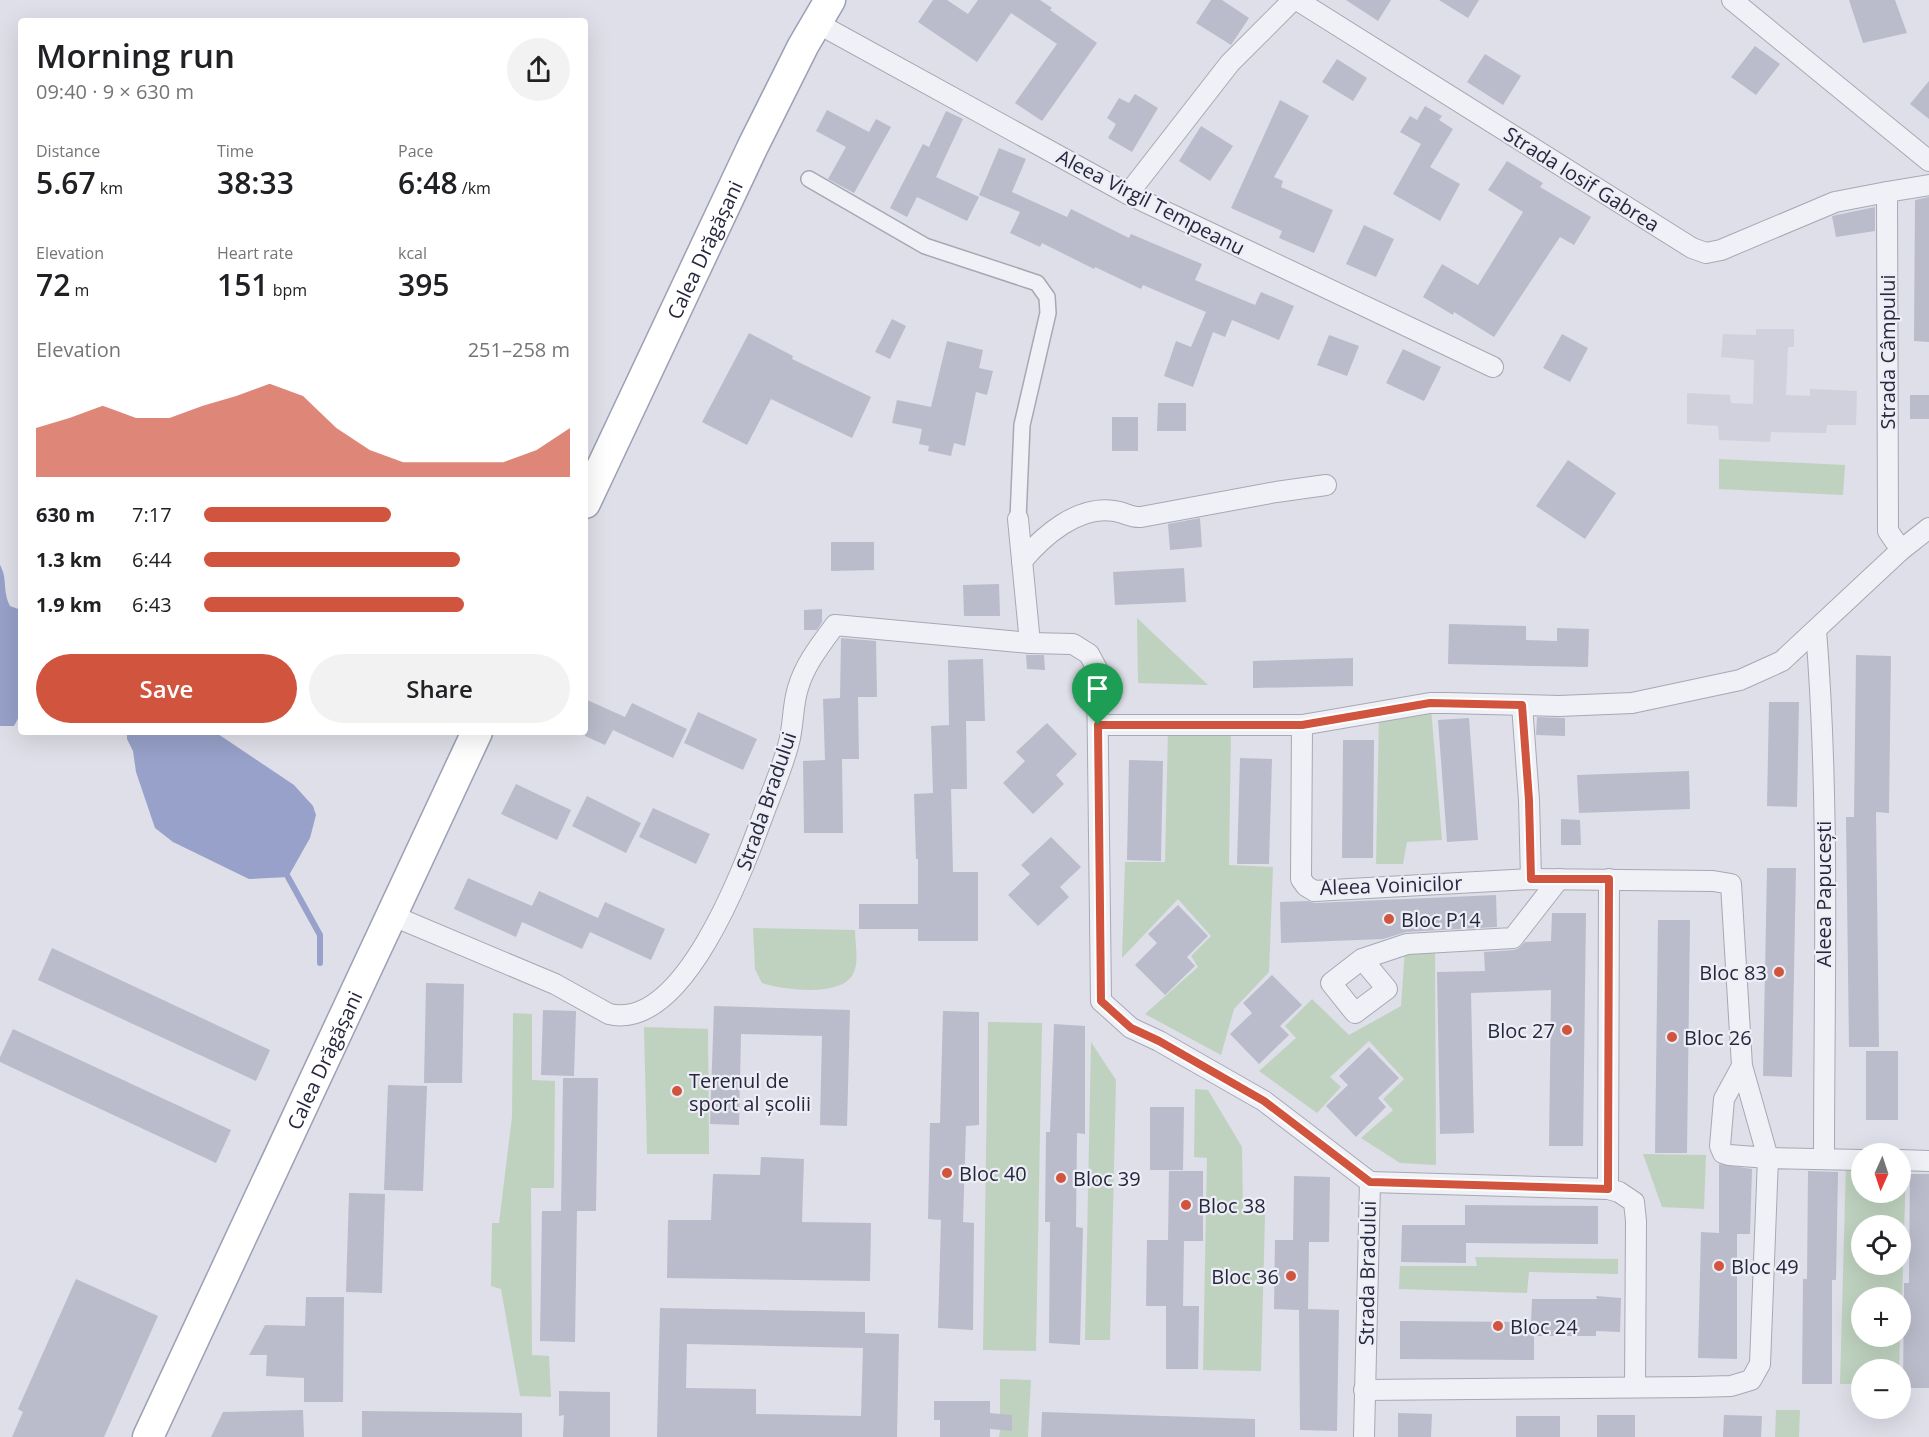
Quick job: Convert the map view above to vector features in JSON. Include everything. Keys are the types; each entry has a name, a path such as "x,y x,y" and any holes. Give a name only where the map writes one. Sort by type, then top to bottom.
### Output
{"main road":[{"name":"Calea Drăgășani","path":"588,496 753,146 803,46 823,12"},
{"name":"Calea Drăgășani","path":"148,1437 476,735"},
{"name":"Calea Drăgășani","path":"165,1437 169,1389"}],"street":[{"name":"Strada Iosif Gabrea","path":"1295,0 1692,248 1706,253 1721,250 1835,202 1887,192"},
{"path":"1128,194 1230,63 1295,0"},
{"path":"1732,0 1929,161"},
{"name":"Aleea Virgil Tempeanu","path":"823,12 1128,194 1493,367"},
{"path":"809,179 925,246 1037,283 1047,297 1047,313 1022,425 1018,519 1030,643"},
{"path":"1887,192 1929,185"},
{"name":"Strada Câmpului","path":"1887,192 1888,531 1901,550"},
{"path":"1022,561 1066,521 1101,510 1114,510 1134,518 1141,518 1276,492 1326,485"},
{"path":"1098,725 1302,725 1430,703 1559,706 1632,704 1740,680 1782,661 1901,550 1929,528"},
{"name":"Strada Bradului","path":"391,915 555,984 609,1014 618,1016 635,1014 651,1006 674,988 711,934 740,878 789,744 798,687 809,662 835,625 1030,643 1073,644 1089,654 1097,669 1101,1001 1131,1028 1159,1041 1264,1101 1370,1182 1364,1437"},
{"name":"Aleea Papucești","path":"1816,630 1820,676 1824,852 1824,1159"},
{"path":"1522,705 1529,800 1531,879"},
{"name":"Aleea Voinicilor","path":"1302,725 1301,879 1314,891 1531,879 1713,881 1731,884 1742,1066"},
{"path":"1362,959 1407,944 1513,938 1559,879"},
{"path":"1608,1189 1609,879"},
{"path":"1742,1066 1724,1099 1720,1146 1723,1153 1768,1158 1851,1160"},
{"path":"1364,1390 1731,1386 1751,1380 1760,1364 1768,1158 1742,1066"},
{"path":"1911,1161 1929,1161"},
{"path":"1370,1182 1608,1189 1619,1192 1634,1202 1636,1221 1635,1387"}],"shaded area":[{"path":"1756,329 1794,329 1794,347 1788,347 1786,395 1810,396 1810,389 1857,391 1856,425 1827,425 1826,433 1771,432 1770,442 1719,440 1718,426 1687,424 1687,393 1730,395 1731,403 1753,404 1754,360 1721,357 1723,334 1756,335"}],"green space":[{"path":"1719,459 1845,465 1843,495 1719,489"},
{"path":"1137,618 1208,685 1138,683"},
{"path":"1431,708 1442,840 1407,842 1403,864 1376,864 1379,716"},
{"path":"1168,729 1231,730 1229,865 1273,867 1269,972 1234,1009 1221,1055 1145,1014 1198,967 1191,956 1211,936 1178,899 1122,958 1125,862 1165,862"},
{"path":"753,928 855,930 857,957 854,972 848,980 826,989 784,988 762,983 755,969"},
{"path":"1405,948 1435,948 1436,1165 1400,1163 1361,1138 1393,1110 1383,1099 1404,1079 1369,1041 1330,1077 1341,1087 1317,1113 1259,1071 1296,1038 1285,1026 1312,999 1349,1035 1401,1006"},
{"path":"513,1013 532,1014 532,1080 555,1081 554,1188 531,1188 532,1355 549,1356 551,1397 520,1396 501,1289 491,1286 492,1223 499,1223 512,1117"},
{"path":"988,1022 1042,1023 1036,1351 983,1350"},
{"name":"Terenul de sport al școlii","path":"644,1027 708,1029 709,1154 647,1154"},
{"path":"1091,1042 1116,1080 1110,1340 1085,1340"},
{"path":"1195,1089 1208,1090 1242,1147 1243,1213 1265,1215 1261,1371 1203,1370 1207,1158 1194,1157"},
{"path":"1643,1154 1706,1155 1704,1209 1662,1207"},
{"path":"1846,1164 1851,1164 1851,1203 1905,1203 1905,1215 1851,1215 1851,1275 1903,1275 1902,1287 1851,1287 1851,1347 1900,1347 1899,1359 1851,1359 1851,1384 1840,1384"},
{"path":"1475,1257 1618,1259 1618,1274 1529,1272 1527,1293 1399,1289 1400,1266 1477,1266"},
{"path":"1000,1379 1031,1380 1028,1437 999,1437 1000,1430 1012,1430 1012,1416 1000,1414"},
{"path":"1776,1410 1800,1410 1799,1437 1775,1437"}],"water":[{"path":"0,565 10,606 18,609 18,719 14,726 0,726"},
{"path":"127,735 219,735 294,785 313,806 316,815 310,838 288,877 249,879 173,842 155,828 136,772 133,751"}],"building":[{"path":"933,0 947,0 968,14 978,0 1040,0 1052,8 1050,10 1097,43 1042,121 1015,103 1057,44 1011,13 977,62 918,22"},
{"path":"1211,0 1222,0 1249,18 1231,45 1196,23"},
{"path":"1346,0 1391,0 1378,21"},
{"path":"1439,0 1479,0 1468,18"},
{"path":"1849,0 1895,0 1907,33 1863,43"},
{"path":"1755,46 1780,64 1756,95 1731,77"},
{"path":"1485,54 1521,76 1503,105 1467,82"},
{"path":"1337,59 1367,78 1353,101 1322,82"},
{"path":"1929,81 1929,119 1910,104"},
{"path":"1135,94 1158,108 1132,152 1108,138 1116,124 1107,118 1119,98 1129,103"},
{"path":"1280,100 1309,116 1274,177 1283,181 1281,187 1333,210 1314,253 1279,238 1282,231 1231,208"},
{"path":"1425,106 1442,116 1439,120 1453,129 1430,167 1460,184 1440,221 1393,194 1421,144 1400,132 1410,116 1417,120"},
{"path":"827,110 869,132 876,119 891,127 854,193 828,179 846,147 816,131"},
{"path":"946,111 963,119 936,177 979,197 967,221 917,197 907,217 890,208 923,144 929,147"},
{"path":"1201,126 1233,146 1210,181 1179,161"},
{"path":"999,148 1026,159 1012,192 1067,217 1071,209 1129,238 1131,234 1202,264 1195,280 1255,305 1261,292 1294,306 1279,340 1232,320 1225,337 1213,332 1193,387 1164,376 1176,341 1191,347 1206,312 1143,285 1141,289 1042,243 1040,247 1010,233 1020,212 979,195"},
{"path":"1507,161 1543,183 1540,187 1591,217 1574,245 1560,237 1494,337 1454,312 1453,315 1423,297 1442,264 1478,285 1523,212 1488,190"},
{"path":"1929,197 1929,342 1914,341 1915,200"},
{"path":"1875,207 1875,231 1836,237 1832,216"},
{"path":"1364,225 1394,239 1376,277 1346,264"},
{"path":"892,319 906,326 890,359 875,352"},
{"path":"749,333 793,356 792,359 871,397 852,438 771,399 747,445 702,422"},
{"path":"1562,334 1588,348 1570,382 1543,368"},
{"path":"1329,335 1359,346 1347,376 1317,365"},
{"path":"947,341 983,350 979,368 993,371 987,395 976,392 965,446 954,443 951,456 928,451 929,446 919,444 922,429 892,423 897,400 931,407"},
{"path":"1403,349 1441,367 1424,401 1386,383"},
{"path":"1910,395 1929,395 1929,419 1910,419"},
{"path":"1158,403 1186,403 1186,431 1157,431"},
{"path":"1112,417 1138,417 1138,451 1112,451"},
{"path":"1568,460 1616,493 1585,539 1536,506"},
{"path":"1200,518 1202,547 1170,550 1168,524"},
{"path":"831,542 874,542 874,570 831,571"},
{"path":"1184,568 1186,602 1115,605 1113,572"},
{"path":"999,584 1000,616 964,616 963,585"},
{"path":"822,609 822,622 817,630 804,630 804,610"},
{"path":"1449,624 1526,626 1526,640 1557,641 1557,628 1589,629 1588,667 1448,664"},
{"path":"841,638 876,641 877,697 858,697 859,759 842,759 843,833 804,833 803,761 825,760 823,699 840,698"},
{"path":"1026,655 1044,655 1045,670 1027,669"},
{"path":"1856,655 1891,656 1889,813 1876,812 1879,1047 1849,1047 1846,817 1854,817"},
{"path":"1353,658 1353,686 1253,688 1253,661"},
{"path":"983,659 985,721 966,721 967,789 951,789 953,872 978,872 978,941 918,941 918,929 859,929 859,904 918,904 914,794 933,793 931,726 949,725 948,660"},
{"path":"588,700 625,717 632,703 687,729 673,758 613,730 605,745 585,736 588,735"},
{"path":"1769,702 1799,702 1797,807 1767,806"},
{"path":"698,712 757,739 743,770 684,743"},
{"path":"1537,717 1565,718 1565,736 1536,735"},
{"path":"1469,718 1478,840 1447,842 1438,720"},
{"path":"1047,723 1077,754 1056,775 1064,784 1033,814 1003,783 1025,761 1016,752"},
{"path":"1343,740 1374,740 1373,858 1342,858"},
{"path":"1240,758 1272,759 1269,864 1237,864"},
{"path":"1129,760 1163,761 1161,861 1127,860"},
{"path":"1689,771 1690,809 1579,813 1577,775"},
{"path":"516,784 571,810 557,840 501,814"},
{"path":"587,796 641,823 626,853 572,826"},
{"path":"653,808 710,834 696,864 639,837"},
{"path":"1561,819 1580,820 1581,845 1561,845"},
{"path":"1051,837 1081,867 1060,887 1069,897 1038,926 1008,895 1030,874 1021,865"},
{"name":"Bloc 83","path":"1767,868 1796,868 1792,1077 1763,1076"},
{"path":"468,878 532,906 539,891 598,918 605,902 665,929 651,960 590,932 582,949 522,922 516,937 454,909"},
{"name":"Bloc P14","path":"1496,895 1497,927 1406,932 1383,939 1281,943 1280,902 1315,903"},
{"path":"1178,905 1208,936 1187,957 1195,966 1165,995 1135,965 1157,943 1148,934"},
{"path":"1552,913 1586,913 1583,1146 1549,1146 1551,990 1471,993 1474,1133 1440,1134 1437,972 1485,971 1484,952 1514,950 1525,942 1551,941"},
{"name":"Bloc 26","path":"1658,920 1690,920 1687,1153 1655,1153"},
{"path":"52,948 270,1050 256,1081 38,980"},
{"path":"1272,975 1302,1005 1280,1026 1289,1035 1259,1064 1230,1034 1252,1013 1243,1003"},
{"path":"426,983 464,984 462,1083 424,1083"},
{"path":"714,1006 850,1010 847,1126 820,1125 822,1036 741,1034 739,1125 710,1124"},
{"path":"543,1010 576,1011 574,1076 541,1075"},
{"name":"Bloc 40","path":"943,1011 979,1012 979,1125 966,1126 963,1222 974,1223 973,1330 938,1328 941,1220 928,1219 930,1123 940,1123"},
{"name":"Bloc 39","path":"1054,1024 1085,1026 1085,1134 1077,1133 1076,1227 1083,1228 1080,1345 1049,1343 1050,1222 1045,1222 1046,1132 1050,1132"},
{"path":"13,1029 231,1130 216,1163 0,1062 0,1057"},
{"path":"1369,1047 1399,1078 1378,1098 1386,1107 1356,1137 1326,1106 1348,1085 1339,1076"},
{"path":"1866,1051 1898,1051 1898,1120 1866,1120"},
{"path":"563,1078 598,1078 596,1211 577,1211 575,1342 540,1341 542,1211 561,1211"},
{"path":"388,1085 427,1086 423,1191 384,1190"},
{"path":"1150,1107 1184,1107 1183,1170 1150,1170"},
{"path":"761,1157 804,1159 802,1222 871,1223 870,1281 667,1278 668,1220 711,1220 713,1174 760,1175"},
{"name":"Bloc 49","path":"1719,1164 1752,1169 1750,1234 1737,1234 1737,1359 1698,1358 1701,1232 1719,1233"},
{"name":"Bloc 38","path":"1169,1171 1203,1171 1203,1241 1184,1241 1183,1306 1199,1306 1198,1369 1166,1369 1166,1306 1146,1306 1147,1240 1168,1240"},
{"path":"1808,1171 1838,1172 1836,1280 1832,1280 1832,1384 1802,1384 1803,1279 1807,1279"},
{"path":"1911,1174 1929,1174 1929,1388 1911,1388 1911,1359 1903,1359 1903,1347 1911,1347 1911,1287 1904,1287 1904,1283 1909,1283 1909,1275 1911,1275"},
{"name":"Bloc 36","path":"1294,1176 1330,1177 1329,1242 1309,1242 1308,1309 1339,1310 1337,1431 1300,1430 1299,1310 1274,1309 1275,1240 1293,1240"},
{"path":"349,1193 385,1194 382,1293 346,1292"},
{"path":"1465,1205 1598,1206 1598,1244 1466,1243 1466,1263 1401,1262 1402,1225 1465,1225"},
{"path":"76,1279 158,1316 104,1437 12,1437 23,1412 18,1409"},
{"name":"Bloc 24","path":"1596,1296 1621,1298 1620,1332 1596,1331 1596,1336 1534,1336 1534,1360 1400,1359 1400,1321 1531,1322 1532,1299 1597,1299"},
{"path":"306,1297 344,1297 343,1402 304,1402 304,1378 266,1376 267,1355 249,1355 265,1325 305,1326"},
{"path":"660,1308 865,1312 865,1333 899,1334 897,1437 657,1437","holes":["687,1344 863,1348 861,1416 756,1414 756,1389 686,1388"]},
{"path":"559,1391 610,1392 610,1437 563,1437 564,1415 559,1416"},
{"path":"934,1401 990,1401 990,1413 1012,1415 1012,1431 990,1429 990,1437 940,1437 940,1420 934,1420"},
{"path":"303,1410 304,1437 211,1437 223,1412"},
{"path":"362,1411 522,1413 522,1437 362,1437"},
{"path":"1042,1412 1255,1419 1255,1437 1041,1437"},
{"path":"1398,1413 1432,1414 1431,1437 1398,1437"},
{"path":"1597,1415 1635,1415 1635,1437 1597,1437"},
{"path":"1724,1415 1762,1416 1761,1437 1723,1437"},
{"path":"1516,1416 1560,1416 1560,1437 1516,1437"}],"waterway":[{"path":"288,877 320,935 320,963"}],"place":[{"name":"Bloc P14","path":"1389,919"},
{"name":"Bloc 83","path":"1779,972"},
{"name":"Bloc 27","path":"1567,1030"},
{"name":"Bloc 26","path":"1672,1037"},
{"name":"Terenul de sport al școlii","path":"677,1091"},
{"name":"Bloc 40","path":"947,1173"},
{"name":"Bloc 39","path":"1061,1178"},
{"name":"Bloc 38","path":"1186,1205"},
{"name":"Bloc 49","path":"1719,1266"},
{"name":"Bloc 36","path":"1291,1276"},
{"name":"Bloc 24","path":"1498,1326"}],"route":[{"path":"1430,703 1522,705 1529,800 1531,879 1609,879 1608,1189 1370,1182 1264,1101 1159,1041 1131,1028 1114,1014 1101,1001 1098,725 1302,725 1430,703"}]}
